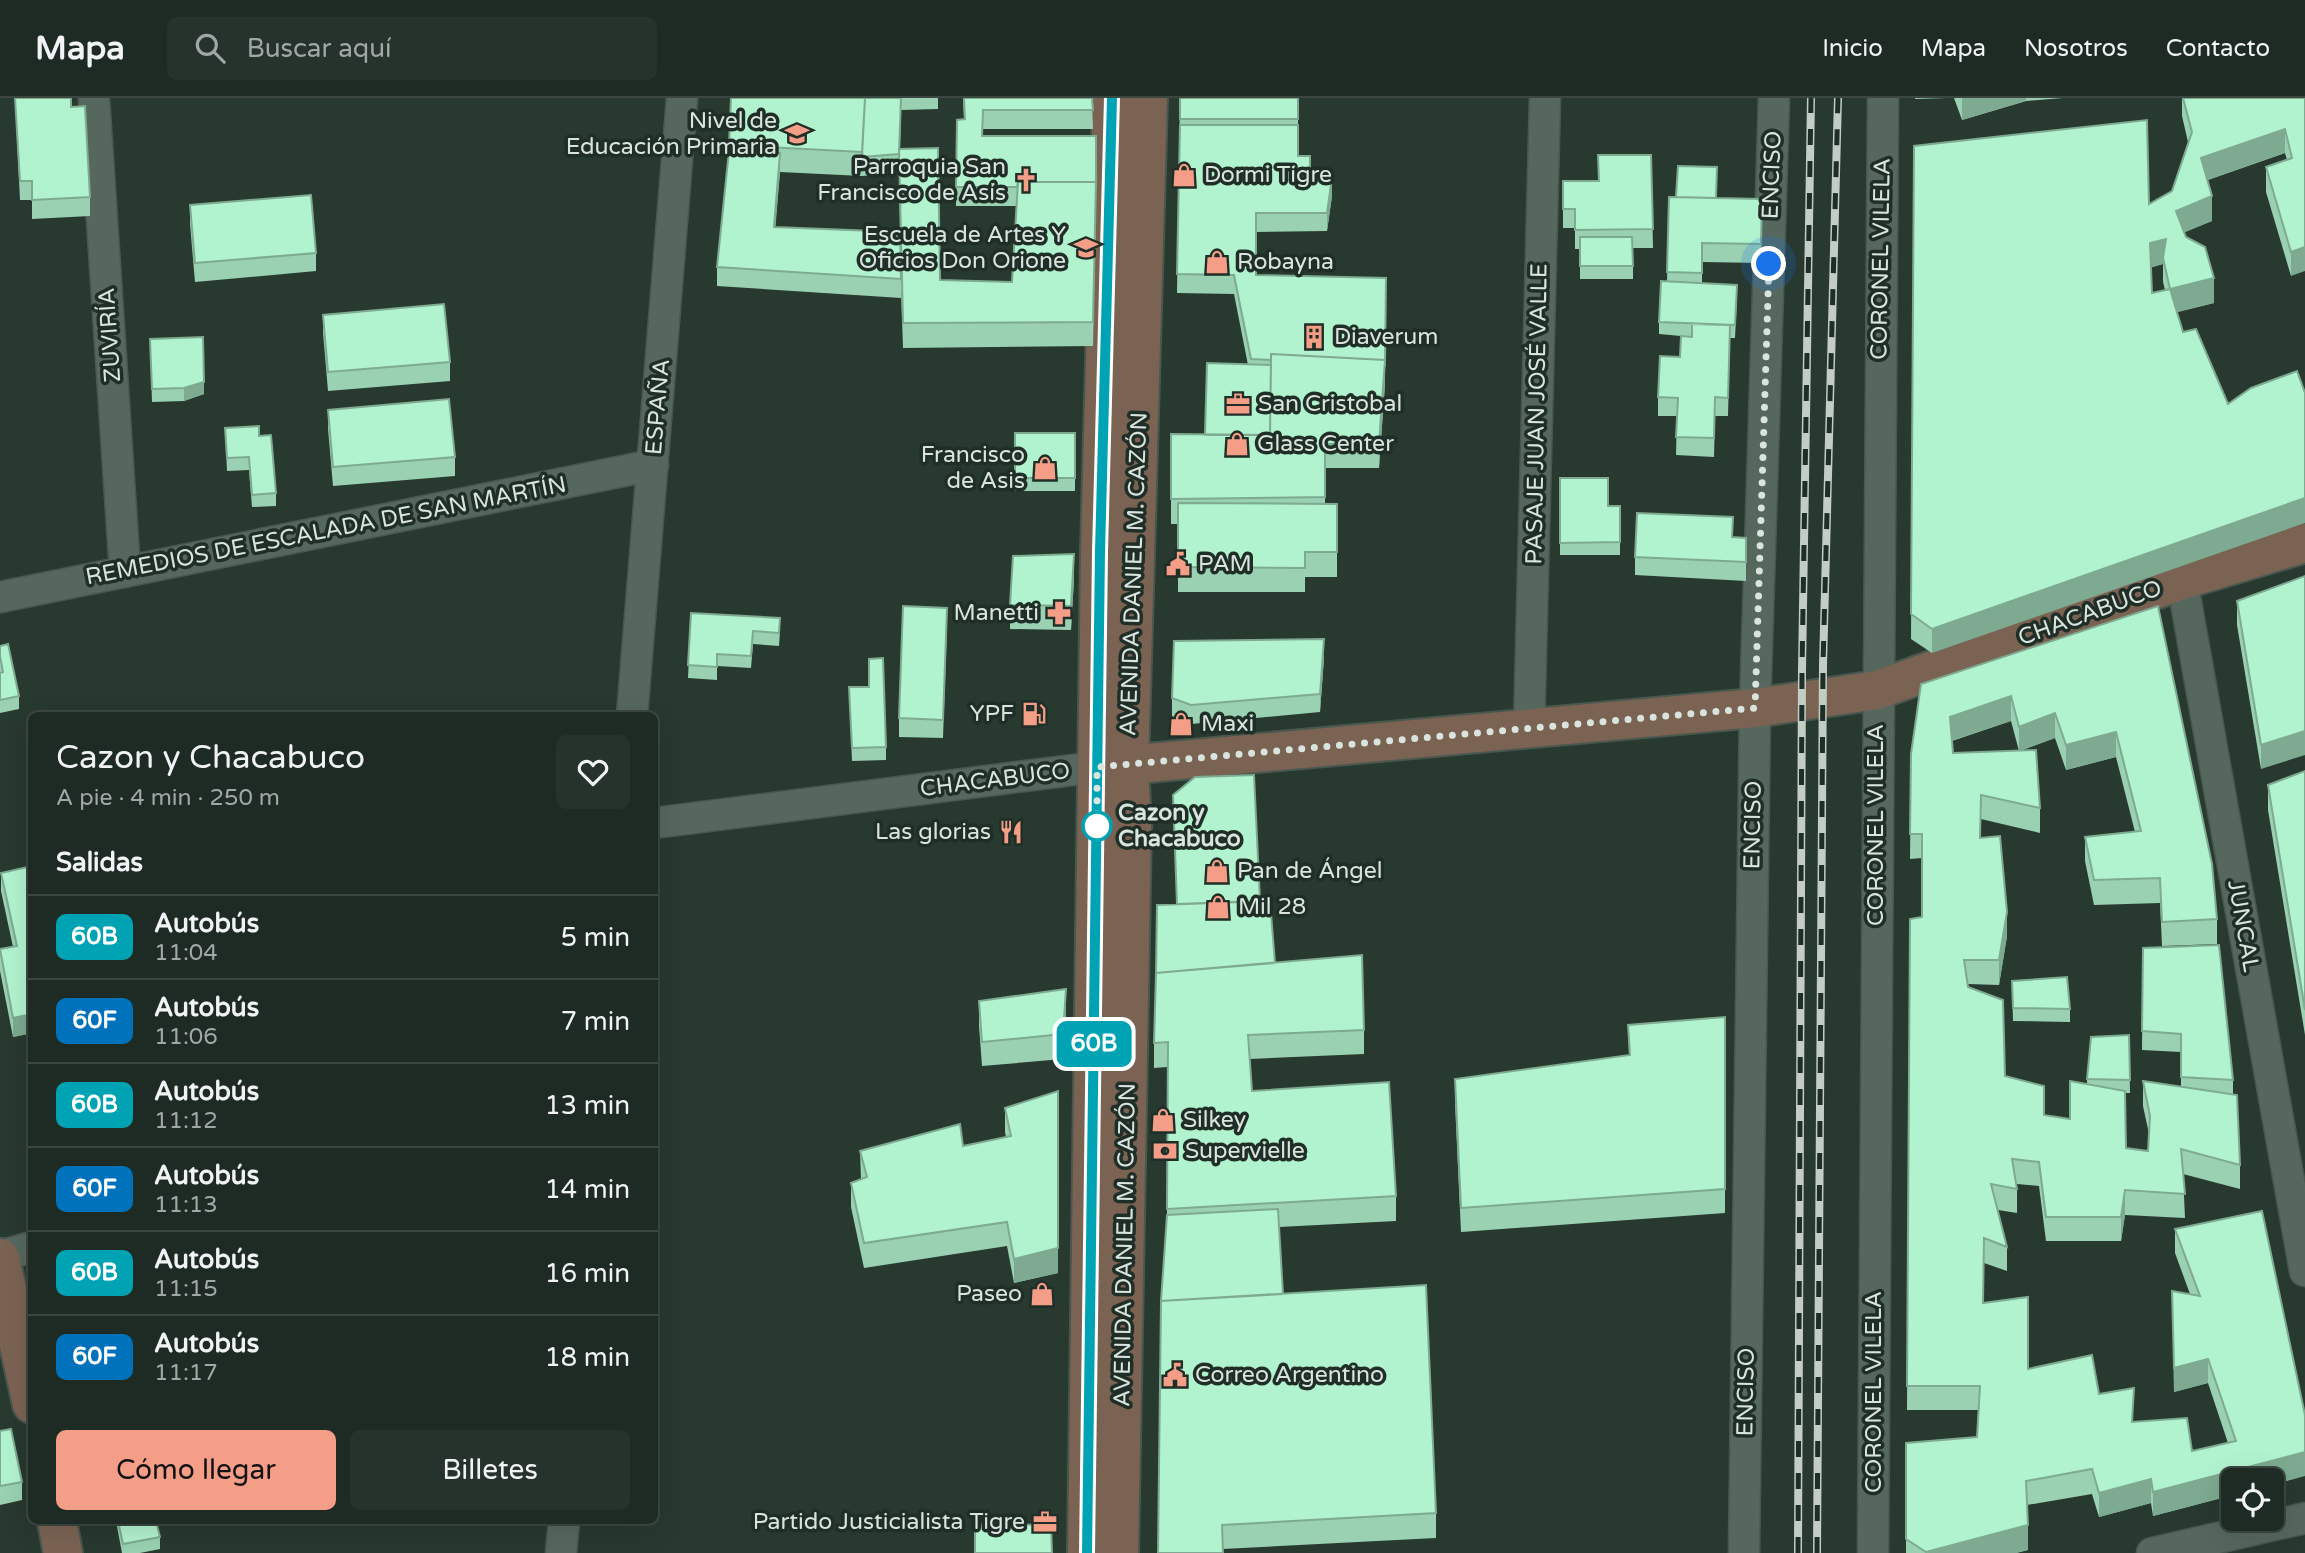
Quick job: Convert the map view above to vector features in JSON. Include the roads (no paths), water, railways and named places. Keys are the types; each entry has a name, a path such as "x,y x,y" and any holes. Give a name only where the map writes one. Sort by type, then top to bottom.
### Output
{"main road":[{"name":"AVENIDA DANIEL M. CAZÓN","path":"1112,98 1113,766 1132,827 1119,1553"},
{"name":"AVENIDA DANIEL M. CAZÓN","path":"1087,1553 1113,766 1148,98"},
{"name":"CHACABUCO","path":"1113,766 1755,708 1877,690 2182,580 2305,542"},
{"path":"0,1257 28,1386"},
{"path":"58,1524 64,1553"}],"street":[{"name":"ZUVIRÍA","path":"94,98 125,572"},
{"name":"ESPAÑA","path":"632,712 682,98"},
{"name":"PASAJE JUAN JOSÉ VALLE","path":"1530,729 1545,98"},
{"name":"ENCISO","path":"1744,1553 1755,708 1774,98"},
{"name":"CORONEL VILELA","path":"1873,1553 1883,98"},
{"name":"REMEDIOS DE ESCALADA DE SAN MARTÍN","path":"0,597 653,465"},
{"name":"JUNCAL","path":"2182,580 2305,1271"},
{"name":"CHACABUCO","path":"658,823 1113,766"},
{"path":"0,1257 28,1248"},
{"path":"2152,1553 2305,1518"},
{"path":"561,1553 564,1524"}],"railway":[{"path":"1798,1553 1802,671 1811,98"},
{"path":"1817,1553 1823,665 1838,98"}],"place":[{"name":"Nivel de Educación Primaria","path":"797,134"},
{"name":"Dormi Tigre","path":"1184,175"},
{"name":"Parroquia San Francisco de Asís","path":"1026,180"},
{"name":"Escuela de Artes Y Oficios Don Orione","path":"1086,248"},
{"name":"Robayna","path":"1217,262"},
{"name":"Diaverum","path":"1314,337"},
{"name":"San Cristobal","path":"1238,404"},
{"name":"Glass Center","path":"1237,444"},
{"name":"Francisco de Asis","path":"1045,468"},
{"name":"PAM","path":"1178,564"},
{"name":"Manetti","path":"1059,613"},
{"name":"YPF","path":"1034,714"},
{"name":"Maxi","path":"1181,724"},
{"name":"Cazon y Chacabuco","path":"1097,826"},
{"name":"Las glorias","path":"1011,832"},
{"name":"Pan de Ángel","path":"1217,871"},
{"name":"Mil 28","path":"1218,907"},
{"name":"Silkey","path":"1163,1120"},
{"name":"Supervielle","path":"1165,1151"},
{"name":"Paseo","path":"1042,1294"},
{"name":"Correo Argentino","path":"1175,1375"},
{"name":"Partido Justicialista Tigre","path":"1045,1522"}]}
